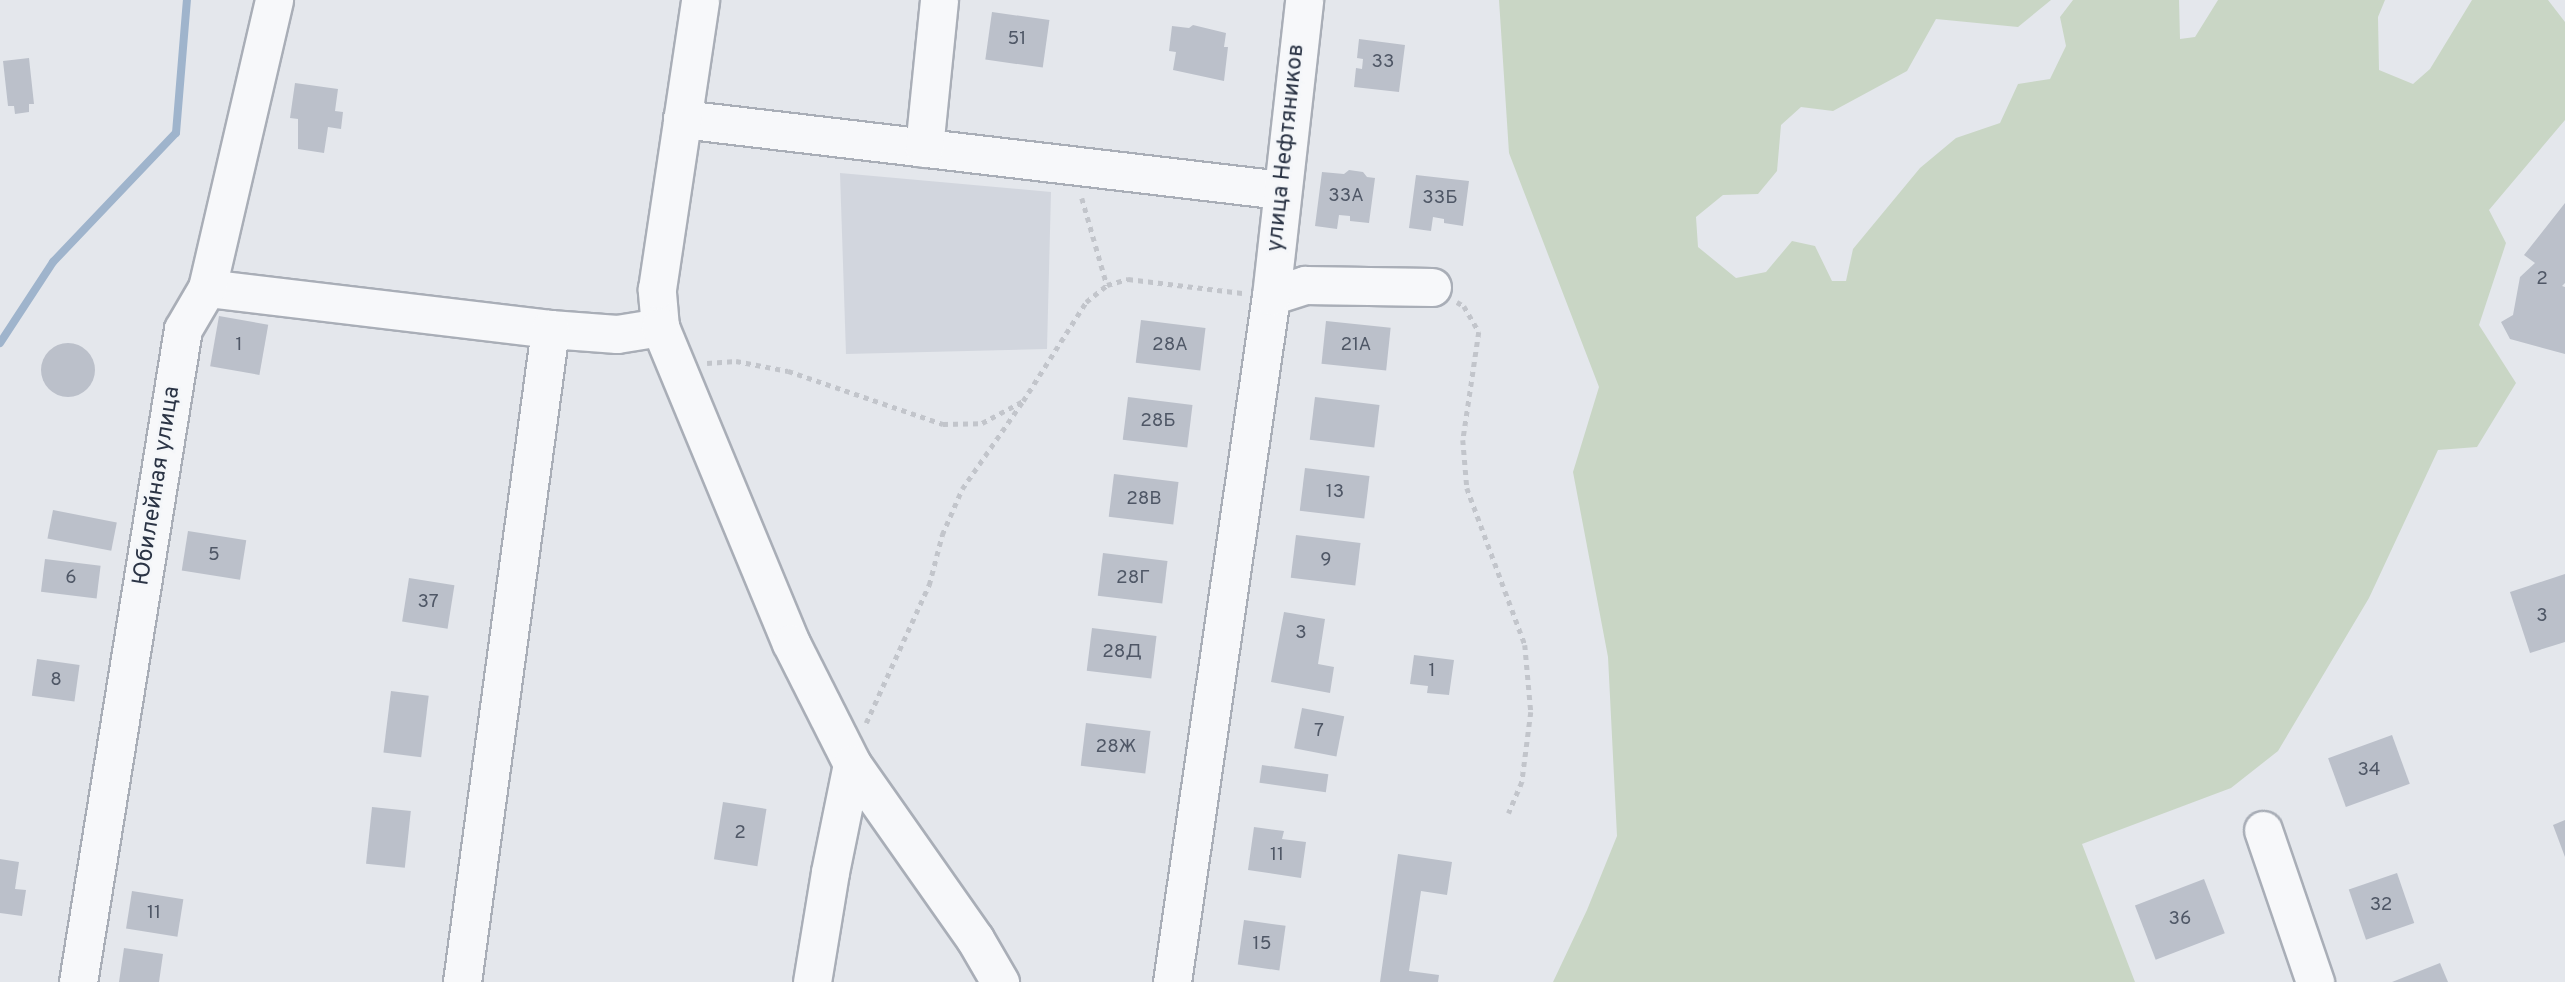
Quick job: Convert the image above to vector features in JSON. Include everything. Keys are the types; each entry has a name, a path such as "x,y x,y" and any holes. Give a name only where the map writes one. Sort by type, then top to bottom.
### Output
{"street":[{"name":"Юбилейная улица","path":"78,982 183,330 207,288 274,0"},
{"path":"700,0 657,289 660,327 791,643 852,764 975,939 1000,982"},
{"path":"924,148 939,0"},
{"name":"улица Нефтяников","path":"1172,982 1271,296 1304,0"},
{"path":"682,120 1281,190"},
{"path":"1271,296 1305,285 1432,287"},
{"path":"207,288 617,334 660,327"},
{"path":"462,982 550,328"},
{"path":"812,982 830,872 852,764"},
{"path":"2263,830 2315,982"}],"path":[{"path":"1058,163 1081,194 1107,285"},
{"path":"852,764 860,736 929,584 942,535 962,489 1023,401 1086,302 1107,285 1128,279 1271,296"},
{"path":"1432,287 1464,306 1479,332 1464,440 1467,488 1525,645 1531,712 1522,782 1509,813"},
{"path":"675,365 736,360 788,371 943,424 982,423 1023,401"}],"shaded area":[{"path":"840,173 1051,192 1047,349 846,354"}],"green space":[{"path":"1499,0 2051,0 2018,27 1936,19 1907,71 1833,111 1801,107 1781,125 1777,171 1758,194 1723,195 1696,217 1698,247 1736,278 1766,272 1792,241 1815,246 1832,281 1846,281 1853,249 1920,168 1956,138 2000,123 2018,84 2050,79 2066,46 2060,17 2073,0 2179,0 2180,39 2195,37 2218,0 2385,0 2378,17 2379,70 2413,84 2430,69 2472,0 2548,0 2565,22 2565,120 2489,210 2506,243 2479,325 2516,383 2477,447 2438,450 2369,598 2278,751 2231,788 2082,844 2135,982 1553,982 1587,910 1617,836 1608,657 1573,472 1599,387 1509,153"}],"building":[{"path":"992,12 1049,20 1043,68 985,60"},
{"path":"1193,25 1226,33 1224,47 1228,47 1224,81 1173,70 1176,52 1169,51 1172,26 1189,28"},
{"path":"1359,39 1405,45 1399,92 1354,87 1356,68 1362,69 1363,59 1357,58"},
{"path":"29,58 34,104 29,104 29,112 15,114 14,106 8,106 3,61"},
{"path":"295,83 338,89 335,111 343,112 341,129 328,127 324,153 298,149 298,119 290,118"},
{"path":"1349,170 1363,172 1367,177 1375,178 1369,223 1350,221 1350,216 1339,215 1337,229 1315,226 1322,172 1344,174"},
{"path":"1416,175 1469,181 1463,226 1444,223 1444,219 1433,217 1431,231 1409,228"},
{"path":"2565,203 2565,283 2562,286 2565,287 2565,354 2510,339 2501,322 2513,315 2520,277 2535,263 2524,255"},
{"path":"219,316 268,325 259,375 210,366"},
{"path":"1141,320 1206,328 1200,371 1136,363"},
{"path":"1326,321 1391,328 1386,371 1322,364"},
{"path":"68,343 87,351 95,370 87,389 68,397 49,389 41,370 49,351"},
{"path":"1128,397 1193,405 1187,448 1123,440"},
{"path":"1315,397 1380,405 1374,448 1310,440"},
{"path":"1305,468 1370,476 1364,519 1300,511"},
{"path":"1114,474 1179,482 1173,525 1109,517"},
{"path":"53,510 117,522 111,551 47,538"},
{"path":"188,531 246,540 240,580 182,571"},
{"path":"1296,535 1361,543 1355,586 1291,578"},
{"path":"1103,553 1168,561 1162,604 1098,596"},
{"path":"45,559 101,566 97,599 41,592"},
{"path":"2565,574 2565,642 2530,653 2510,592"},
{"path":"409,578 454,585 448,629 402,621"},
{"path":"1284,612 1325,619 1318,664 1334,667 1330,693 1271,682"},
{"path":"1092,628 1157,636 1151,679 1087,671"},
{"path":"1414,655 1454,660 1449,695 1427,693 1428,686 1410,684"},
{"path":"37,659 80,665 74,702 32,696"},
{"path":"391,691 429,696 421,757 383,753"},
{"path":"1302,708 1344,716 1336,756 1294,748"},
{"path":"1086,723 1151,731 1145,774 1081,766"},
{"path":"2392,735 2410,784 2346,807 2328,758"},
{"path":"1262,765 1328,774 1326,792 1259,783"},
{"path":"723,802 766,809 757,866 714,859"},
{"path":"372,807 411,811 405,868 366,864"},
{"path":"2565,820 2565,857 2553,825"},
{"path":"1254,827 1284,831 1282,839 1306,842 1301,878 1248,870"},
{"path":"1398,854 1452,862 1447,895 1421,891 1409,971 1439,975 1438,982 1380,982"},
{"path":"0,859 19,862 15,889 26,890 22,916 0,913"},
{"path":"2397,873 2414,923 2366,940 2349,890"},
{"path":"2204,879 2225,933 2156,960 2135,906"},
{"path":"132,891 183,899 177,937 126,929"},
{"path":"1244,920 1286,926 1279,970 1238,965"},
{"path":"124,948 163,954 159,982 119,982"},
{"path":"2440,963 2448,982 2392,982"}],"waterway":[{"path":"0,343 53,262 176,133 187,0"}]}
